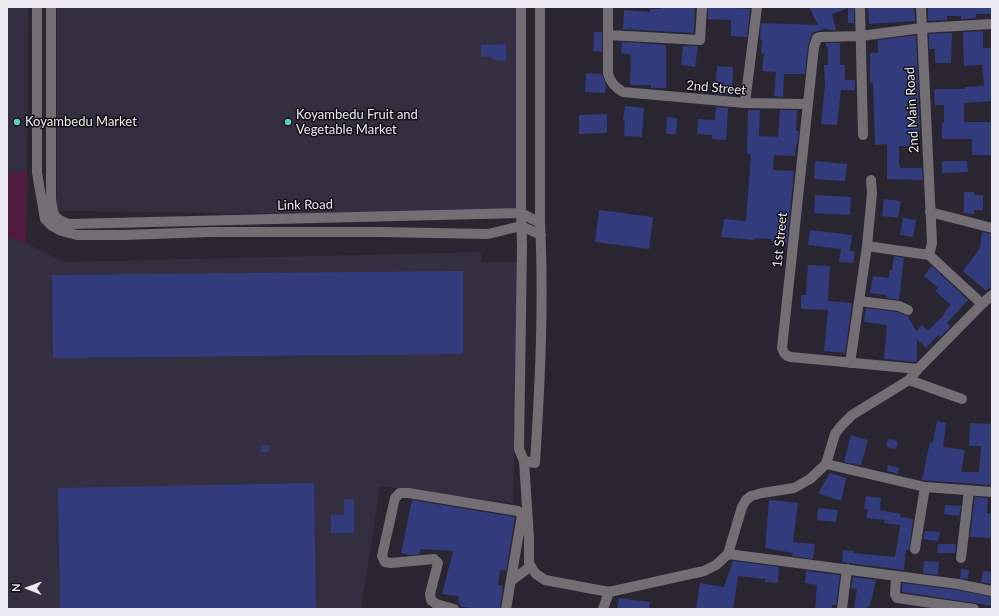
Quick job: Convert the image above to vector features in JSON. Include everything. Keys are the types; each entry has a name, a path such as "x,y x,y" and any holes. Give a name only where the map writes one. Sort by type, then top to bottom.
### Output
{"street":[{"path":"37,7 37,173 45,219 52,226 61,231 77,235 210,232 488,234 521,226 541,235"},
{"name":"Link Road","path":"51,7 51,198 53,212 62,222 69,224 520,213 540,223"},
{"path":"506,609 511,581 524,538 524,461 519,449 522,248 520,213 521,7"},
{"path":"524,461 535,463 539,394 542,258 540,223 540,7"},
{"path":"608,7 608,35 700,40 702,7"},
{"path":"745,103 757,7"},
{"path":"860,7 863,135"},
{"name":"2nd Main Road","path":"921,7 932,243 929,255"},
{"path":"861,36 922,28 992,24"},
{"name":"2nd Street","path":"608,35 608,74 610,81 615,87 623,92 745,103 807,104"},
{"name":"1st Street","path":"861,36 820,37 818,38 814,47 782,348 787,356 791,357 918,369"},
{"path":"850,363 867,246 872,193 871,180"},
{"path":"930,212 992,228"},
{"path":"867,246 929,255 982,304"},
{"path":"454,609 436,604 431,600 430,594 438,563 434,559 391,563 385,562 382,556 395,498 400,493 408,493 518,511 522,516 529,564 536,574 545,580 609,592 704,571 716,565 728,554 742,507 746,500 756,494 794,488 810,479 826,464 835,434 840,426 852,415 910,380 918,369 992,295"},
{"path":"859,301 899,306 908,310"},
{"path":"910,380 962,399"},
{"path":"826,464 925,487 992,492"},
{"path":"915,549 925,487"},
{"path":"961,558 969,490"},
{"path":"728,554 958,584 992,591"},
{"path":"511,581 531,566"},
{"path":"842,609 846,569"},
{"path":"896,576 895,594 898,598 974,609"},
{"path":"603,609 609,592"}],"shaded area":[{"name":"Koyambedu Market","path":"7,7 28,7 27,172 7,172"},
{"name":"Koyambedu Fruit and Vegetable Market","path":"57,7 520,7 519,215 57,211"},
{"path":"7,172 27,172 26,243 7,236"},
{"path":"7,236 26,243 64,262 482,252 482,262 519,262 513,503 380,486 361,609 7,609"}],"building":[{"path":"661,7 695,7 694,33 623,29 624,10 650,12 650,9 661,9"},
{"path":"708,7 750,9 747,37 731,36 731,20 708,19"},
{"path":"809,7 854,8 854,23 848,23 848,8 832,14 836,30 827,30 827,28 812,33 808,46 805,74 784,74 783,97 774,96 776,72 762,71 764,54 761,53 761,23 818,25"},
{"path":"868,7 914,7 915,21 869,24"},
{"path":"928,7 992,7 992,14 976,14 976,18 963,19 961,19 961,16 947,16 947,20 930,21 928,20"},
{"path":"983,31 983,48 992,48 992,101 964,103 964,122 992,122 992,155 972,155 972,139 942,139 944,105 935,105 934,89 965,89 965,87 984,86 982,65 964,66 963,32"},
{"path":"594,32 602,32 602,52 593,51"},
{"path":"952,33 951,63 935,63 935,49 929,49 929,34"},
{"path":"916,35 920,133 916,133 916,147 899,146 899,165 900,168 922,168 923,180 887,179 887,144 875,145 873,83 870,83 870,53 878,53 878,40"},
{"path":"622,42 666,45 666,88 651,88 651,85 630,85 631,55 621,53"},
{"path":"826,43 840,43 840,65 845,65 845,80 855,80 855,90 841,90 837,125 821,124 825,85 824,65 828,65 828,47 826,47"},
{"path":"506,44 506,61 494,60 491,56 481,57 481,45"},
{"path":"683,46 698,46 695,67 681,65"},
{"path":"717,66 733,67 732,95 715,94"},
{"path":"586,73 602,74 606,85 605,93 585,92"},
{"path":"625,106 644,108 642,137 624,136 625,120 623,120"},
{"path":"716,107 728,108 726,140 712,139 712,135 697,134 698,119 715,120"},
{"path":"748,110 760,110 759,136 778,137 780,110 797,110 796,131 799,131 795,156 774,155 773,170 794,171 787,243 771,241 771,239 755,238 755,240 721,237 724,219 746,221 751,154 747,154"},
{"path":"607,114 607,133 579,134 579,115"},
{"path":"667,117 677,118 676,134 666,134"},
{"path":"815,161 847,164 845,181 814,179"},
{"path":"942,161 967,161 968,172 942,173"},
{"path":"964,192 974,192 974,195 983,195 983,210 974,210 974,214 964,213"},
{"path":"815,195 851,197 850,215 814,213"},
{"path":"884,199 901,201 898,218 882,216"},
{"path":"599,210 653,217 649,249 595,242"},
{"path":"903,218 916,220 913,237 900,235"},
{"path":"810,230 852,235 850,251 855,252 853,263 839,262 841,249 808,245"},
{"path":"982,232 992,234 992,286 986,291 963,271 980,248"},
{"path":"894,256 904,258 899,300 886,298 886,295 870,293 873,276 889,278"},
{"path":"808,265 830,266 828,301 852,303 845,353 824,351 828,310 801,309 801,295 806,295"},
{"path":"932,266 968,300 947,323 950,327 940,337 938,335 926,348 917,339 916,362 884,359 887,325 864,322 866,308 897,312 908,316 916,331 922,325 928,331 945,314 944,313 951,305 935,291 938,288 924,276"},
{"path":"463,271 463,354 53,358 52,275"},
{"path":"937,421 946,423 943,447 965,450 961,472 979,472 981,446 969,446 970,423 992,424 992,485 922,480 930,442 933,443"},
{"path":"851,435 868,440 861,465 844,462"},
{"path":"888,439 898,441 896,449 886,447"},
{"path":"261,445 269,445 269,452 261,452"},
{"path":"888,465 899,468 898,474 887,471"},
{"path":"830,473 846,478 841,501 818,493"},
{"path":"314,483 316,609 60,609 58,488"},
{"path":"866,496 881,498 880,510 901,514 900,517 913,519 909,550 906,550 904,570 842,562 843,550 854,551 853,553 895,557 900,525 884,523 885,520 866,518 868,510 864,509"},
{"path":"975,497 988,498 987,513 992,514 992,538 970,537"},
{"path":"344,499 354,499 354,533 331,533 331,514 344,515"},
{"path":"412,500 515,517 506,571 500,570 498,585 503,586 500,609 476,609 460,606 458,596 442,594 453,551 421,549 419,554 410,555 401,553"},
{"path":"769,500 798,503 793,542 815,544 813,559 792,556 793,553 765,548"},
{"path":"945,505 961,506 959,516 944,514"},
{"path":"818,508 838,510 836,522 817,520"},
{"path":"925,531 940,532 938,541 923,539"},
{"path":"938,544 956,544 955,553 937,553"},
{"path":"733,561 779,567 778,583 765,582 765,579 738,576 733,609 696,609 700,583 724,587"},
{"path":"924,561 939,562 938,575 923,573"},
{"path":"961,569 969,570 968,579 960,578"},
{"path":"806,571 840,575 836,605 832,605 832,609 815,609 817,585 805,583"},
{"path":"983,571 992,572 992,584 981,582"},
{"path":"853,577 876,580 870,606 867,606 867,609 854,609 857,589 851,588"},
{"path":"902,583 957,590 992,597 992,606 902,592"},
{"path":"619,598 650,602 649,609 617,609"}],"place":[{"name":"Koyambedu Market","path":"17,122"},
{"name":"Koyambedu Fruit and Vegetable Market","path":"288,122"}]}
